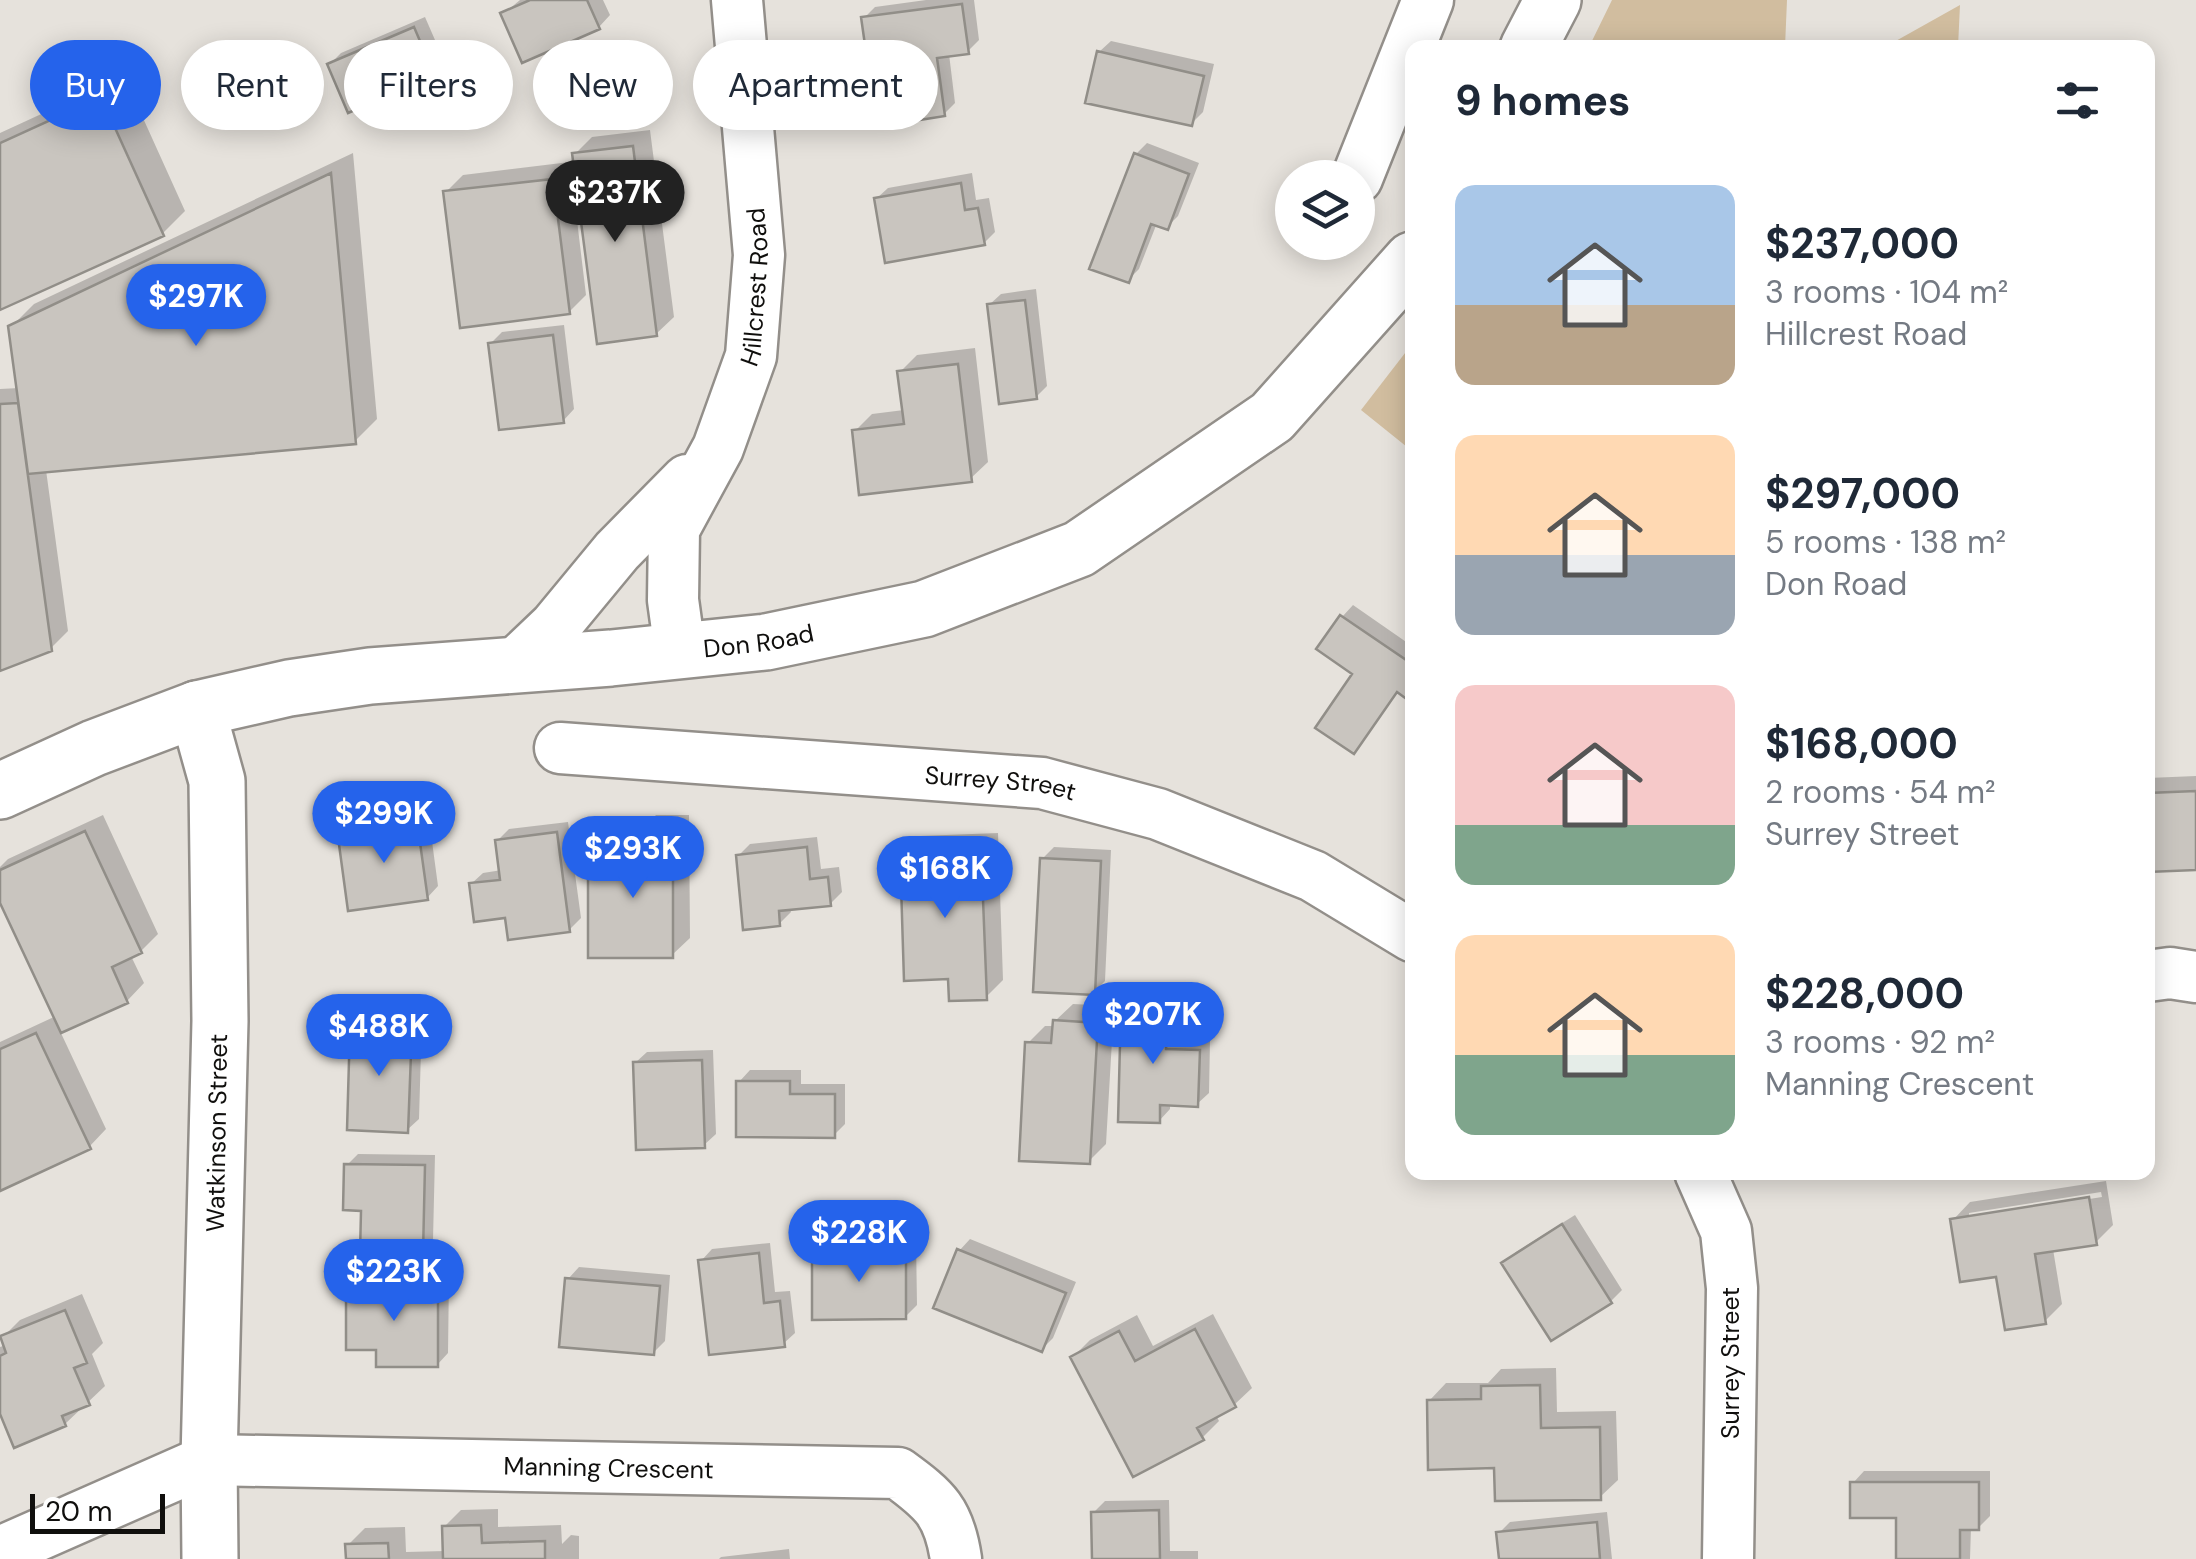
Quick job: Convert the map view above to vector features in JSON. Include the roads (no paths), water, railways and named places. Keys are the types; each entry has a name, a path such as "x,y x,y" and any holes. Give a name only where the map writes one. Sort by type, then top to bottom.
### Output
{"main road":[{"path":"1532,40 1553,0"},
{"name":"Don Road","path":"0,791 94,748 197,709 289,688 370,676 766,642 924,609 1080,549 1272,417 1405,268"},
{"name":"Watkinson Street","path":"197,709 217,782 220,1021 210,1559"}],"street":[{"name":"Hillcrest Road","path":"680,651 673,600 674,529 718,448 751,356 759,255 737,0"},
{"path":"1412,40 1428,0"},
{"path":"1364,160 1405,58"},
{"name":"Hillcrest Road","path":"513,666 555,626 617,552 718,448"},
{"name":"Surrey Street","path":"560,748 1042,783 1158,814 1313,876 1405,932"},
{"path":"2155,975 2196,977"},
{"name":"Surrey Street","path":"1714,1180 1726,1232 1732,1288 1728,1559"},
{"path":"0,1552 209,1460"},
{"name":"Manning Crescent","path":"209,1460 898,1473 938,1504 953,1538 956,1559"}]}
